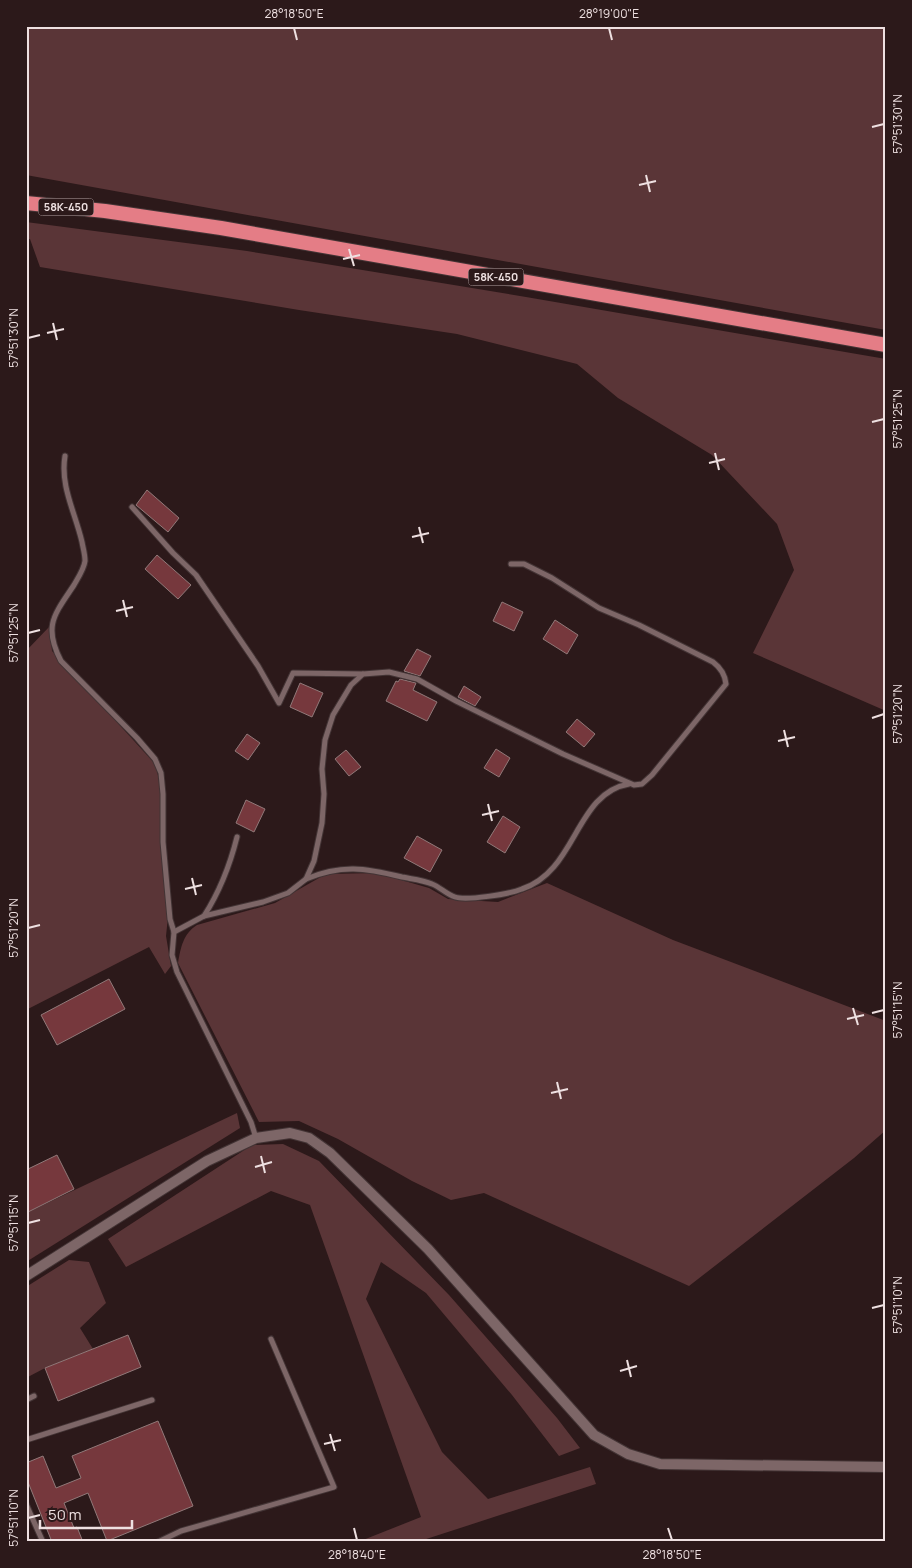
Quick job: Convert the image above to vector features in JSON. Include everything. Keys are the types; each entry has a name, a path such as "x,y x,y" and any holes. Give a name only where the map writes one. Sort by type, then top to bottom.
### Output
{"highway":[{"name":"58К-450","path":"26,203 105,211 221,228 886,345"}],"street":[{"path":"26,1276 207,1161 256,1138 290,1133 309,1138 330,1153 428,1249 594,1435 628,1454 660,1464 886,1467"}],"lane":[{"path":"65,456 63,469 64,483 80,534 85,562 79,577 58,609 51,624 54,648 61,662 137,738 154,759 161,773 163,842 170,919 174,932 172,955 177,972 251,1122 256,1138"},
{"path":"132,507 173,553 196,575 258,666 279,703 294,673 363,674 389,672 417,679 456,701 554,750 630,784 642,784 652,775 726,684 726,676 713,662 639,625 599,608 545,574 524,564 511,564"},
{"path":"306,880 314,861 322,823 324,794 322,769 325,740 334,715 351,685 363,674"},
{"path":"174,932 204,916 263,902 288,893 306,880 324,872 339,869 365,869 432,884 456,898 502,894 523,889 541,880 556,866 581,825 604,794 615,788 630,784"},
{"path":"204,916 224,880 230,865 237,836"},
{"path":"158,1542 182,1531 334,1487 271,1339"},
{"path":"26,1400 34,1396"},
{"path":"26,1440 152,1400"},
{"path":"26,1504 43,1542"}],"shaded area":[{"path":"26,26 886,26 886,330 26,175"},
{"path":"26,222 247,251 886,359 886,711 753,653 794,570 777,524 712,455 618,398 577,364 457,334 40,267 30,239 26,239"},
{"path":"50,626 52,651 156,765 161,792 168,917 166,936 171,966 165,974 149,947 26,1010 26,651"},
{"path":"377,873 429,888 448,899 498,902 547,883 673,940 886,1021 886,1130 854,1158 689,1286 484,1193 451,1200 412,1181 338,1139 299,1121 259,1122 178,963 183,941 197,925 275,903 326,874"},
{"path":"237,1113 240,1128 26,1262 26,1213"},
{"path":"283,1144 319,1161 449,1295 557,1418 580,1448 559,1456 512,1395 426,1293 381,1262 366,1299 442,1452 488,1499 590,1467 596,1484 417,1542 358,1542 421,1517 310,1205 271,1191 126,1267 108,1239 252,1145"},
{"path":"69,1260 89,1262 106,1303 80,1328 93,1349 45,1368 26,1378 26,1287"}],"building":[{"path":"147,490 179,518 168,532 136,505"},
{"path":"157,555 191,585 178,599 145,569"},
{"path":"502,602 523,612 514,631 493,621"},
{"path":"555,620 578,635 567,654 543,639"},
{"path":"417,649 431,656 420,676 404,671"},
{"path":"400,679 416,683 413,690 437,702 427,721 386,701 396,681 398,682"},
{"path":"300,683 323,693 312,717 290,707"},
{"path":"464,686 481,697 475,706 458,697"},
{"path":"577,719 595,734 584,747 566,732"},
{"path":"247,734 260,743 248,760 235,751"},
{"path":"496,749 510,758 499,777 484,768"},
{"path":"346,750 361,767 349,776 335,759"},
{"path":"246,800 265,809 254,832 236,823"},
{"path":"503,816 520,827 505,853 487,842"},
{"path":"417,836 442,850 430,872 404,858"},
{"path":"109,979 125,1009 57,1045 41,1015"},
{"path":"57,1155 74,1189 26,1213 26,1170"},
{"path":"128,1335 141,1367 58,1401 45,1368"},
{"path":"158,1421 193,1506 107,1541 88,1493 64,1503 74,1528 77,1527 83,1542 52,1542 26,1477 26,1463 43,1456 56,1488 81,1478 72,1456"}]}
